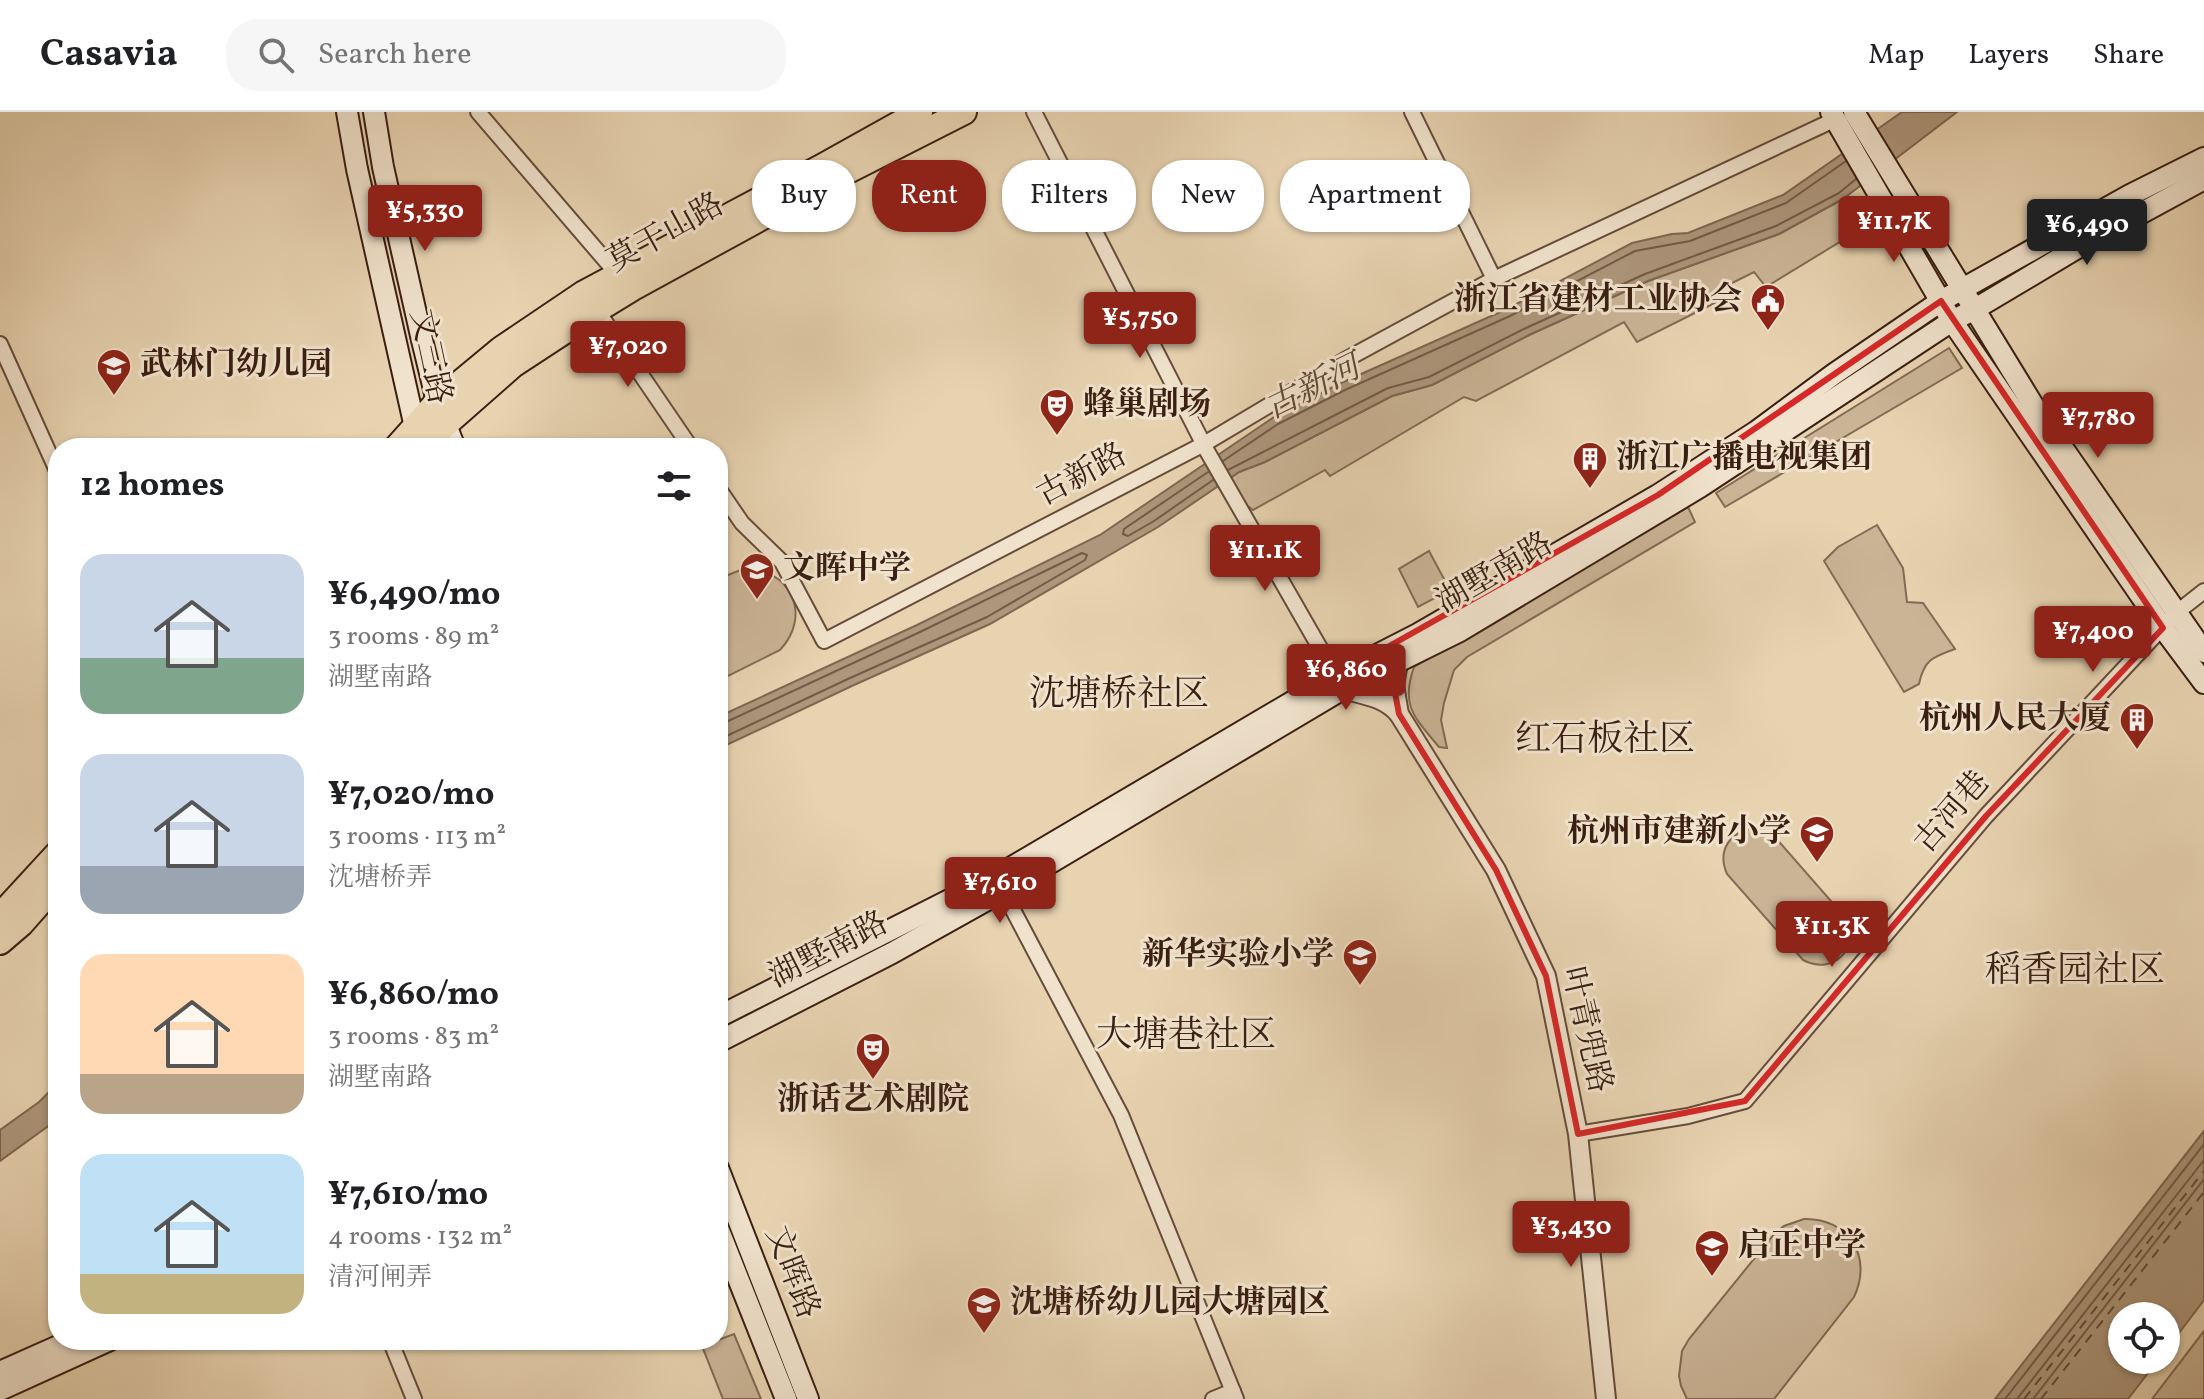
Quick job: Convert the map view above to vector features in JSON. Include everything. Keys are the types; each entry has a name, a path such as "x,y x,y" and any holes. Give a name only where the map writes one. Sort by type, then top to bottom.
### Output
{"main road":[{"name":"文三路","path":"347,112 357,169 418,438"},
{"name":"文三路","path":"374,112 383,167 442,413"},
{"name":"莫干山路","path":"421,438 501,349 584,293 920,112"},
{"name":"莫干山路","path":"442,413 597,310 822,185 964,112"},
{"path":"1847,123 1888,169 2170,620 2204,683"},
{"path":"1847,123 1873,185 1952,321 2170,620 2204,652"},
{"name":"湖墅南路","path":"728,1037 892,953 1003,891 1418,634 1658,495 1757,431 1941,301 2130,195 2204,158"},
{"name":"湖墅南路","path":"728,1012 995,877 1340,682 1398,663 1460,631 1700,487 1952,321 2204,179"},
{"path":"442,413 451,438"},
{"path":"0,916 48,864"},
{"path":"0,942 48,893"},
{"name":"文晖路","path":"728,1194 808,1399"},
{"name":"文晖路","path":"728,1253 786,1399"},
{"path":"0,1372 50,1350"},
{"path":"0,1390 88,1350"}],"street":[{"path":"478,112 618,275"},
{"path":"1034,112 1205,447 1340,682 1391,705 1399,714"},
{"path":"1412,112 1494,279"},
{"name":"古新路","path":"728,503 742,523 782,562 824,641 1205,447 1345,360 1494,279 1847,123"},
{"path":"597,310 684,438"},
{"path":"0,344 48,451"},
{"name":"古河巷","path":"1578,1134 1688,1116 1745,1101 1986,816 2170,620 2204,591"},
{"name":"叶青兜路","path":"1398,663 1394,685 1399,714 1496,870 1546,976 1578,1134 1606,1399"},
{"path":"1003,891 1121,1115 1235,1395 1213,1399"},
{"path":"394,1350 414,1399"}],"highlighted area":[{"path":"1941,301 2163,628 1986,816 1745,1101 1578,1134 1546,976 1496,870 1399,714 1390,666 1343,689 1336,676 1658,495"}],"shaded area":[{"path":"1843,199 1861,229 1766,287 1754,272 1720,289 1723,299 1637,342 1624,322 1476,401 1464,397 1330,476 1325,470 1253,510 1240,500 1229,479 1392,396 1432,385 1529,335 1648,281 1779,234"},
{"path":"1949,348 1962,368 1725,507 1716,493"},
{"path":"1688,507 1695,522 1467,657 1454,670 1441,720 1447,748 1439,747 1417,719 1409,702 1414,667"},
{"path":"1877,525 1903,568 1907,602 1923,603 1955,649 1930,660 1919,684 1904,692 1824,561 1838,547"},
{"path":"1429,551 1450,590 1418,607 1399,569"},
{"path":"743,569 759,570 773,576 792,596 795,622 780,650 728,676 728,575"},
{"path":"1754,828 1775,837 1845,917 1850,939 1842,956 1834,962 1814,964 1803,960 1727,874 1723,858 1727,844 1738,834"},
{"path":"1804,1219 1833,1225 1853,1243 1861,1268 1854,1297 1774,1399 1687,1399 1679,1376 1682,1351 1689,1339 1775,1233"},
{"path":"2204,1331 2204,1399 2152,1399 2171,1374 2180,1374 2180,1362"},
{"path":"734,1334 761,1399 723,1399 704,1350 728,1350 728,1336"}],"water":[{"path":"1902,112 1957,112 1843,199 1779,234 1648,281 1529,335 1432,385 1392,396 1265,462 1239,472 1158,527 990,624 728,744 728,712 917,625 1100,535 1274,417 1341,383 1507,309 1632,243 1688,233 1783,195"},
{"path":"48,1093 48,1126 0,1161 0,1130"},
{"path":"2204,1131 2204,1300 2180,1332 2180,1302 2108,1302 2108,1374 2147,1374 2128,1399 1995,1399"}],"ferry route":[{"path":"2024,1399 2204,1171"},
{"path":"2041,1399 2204,1192"}],"place":[{"name":"浙江省建材工业协会","path":"1768,332"},
{"name":"武林门幼儿园","path":"114,397"},
{"name":"蜂巢剧场","path":"1057,437"},
{"name":"浙江广播电视集团","path":"1590,490"},
{"name":"文晖中学","path":"757,601"},
{"name":"杭州人民大厦","path":"2137,751"},
{"name":"杭州市建新小学","path":"1817,864"},
{"name":"新华实验小学","path":"1360,987"},
{"name":"浙话艺术剧院","path":"873,1081"},
{"name":"启正中学","path":"1712,1278"},
{"name":"沈塘桥幼儿园大塘园区","path":"984,1335"}],"district":[{"name":"沈塘桥社区","path":"1119,696"},
{"name":"红石板社区","path":"1605,741"},
{"name":"稻香园社区","path":"2075,972"},
{"name":"大塘巷社区","path":"1186,1037"}],"water label":[{"name":"古新河","path":"1313,389"}]}
